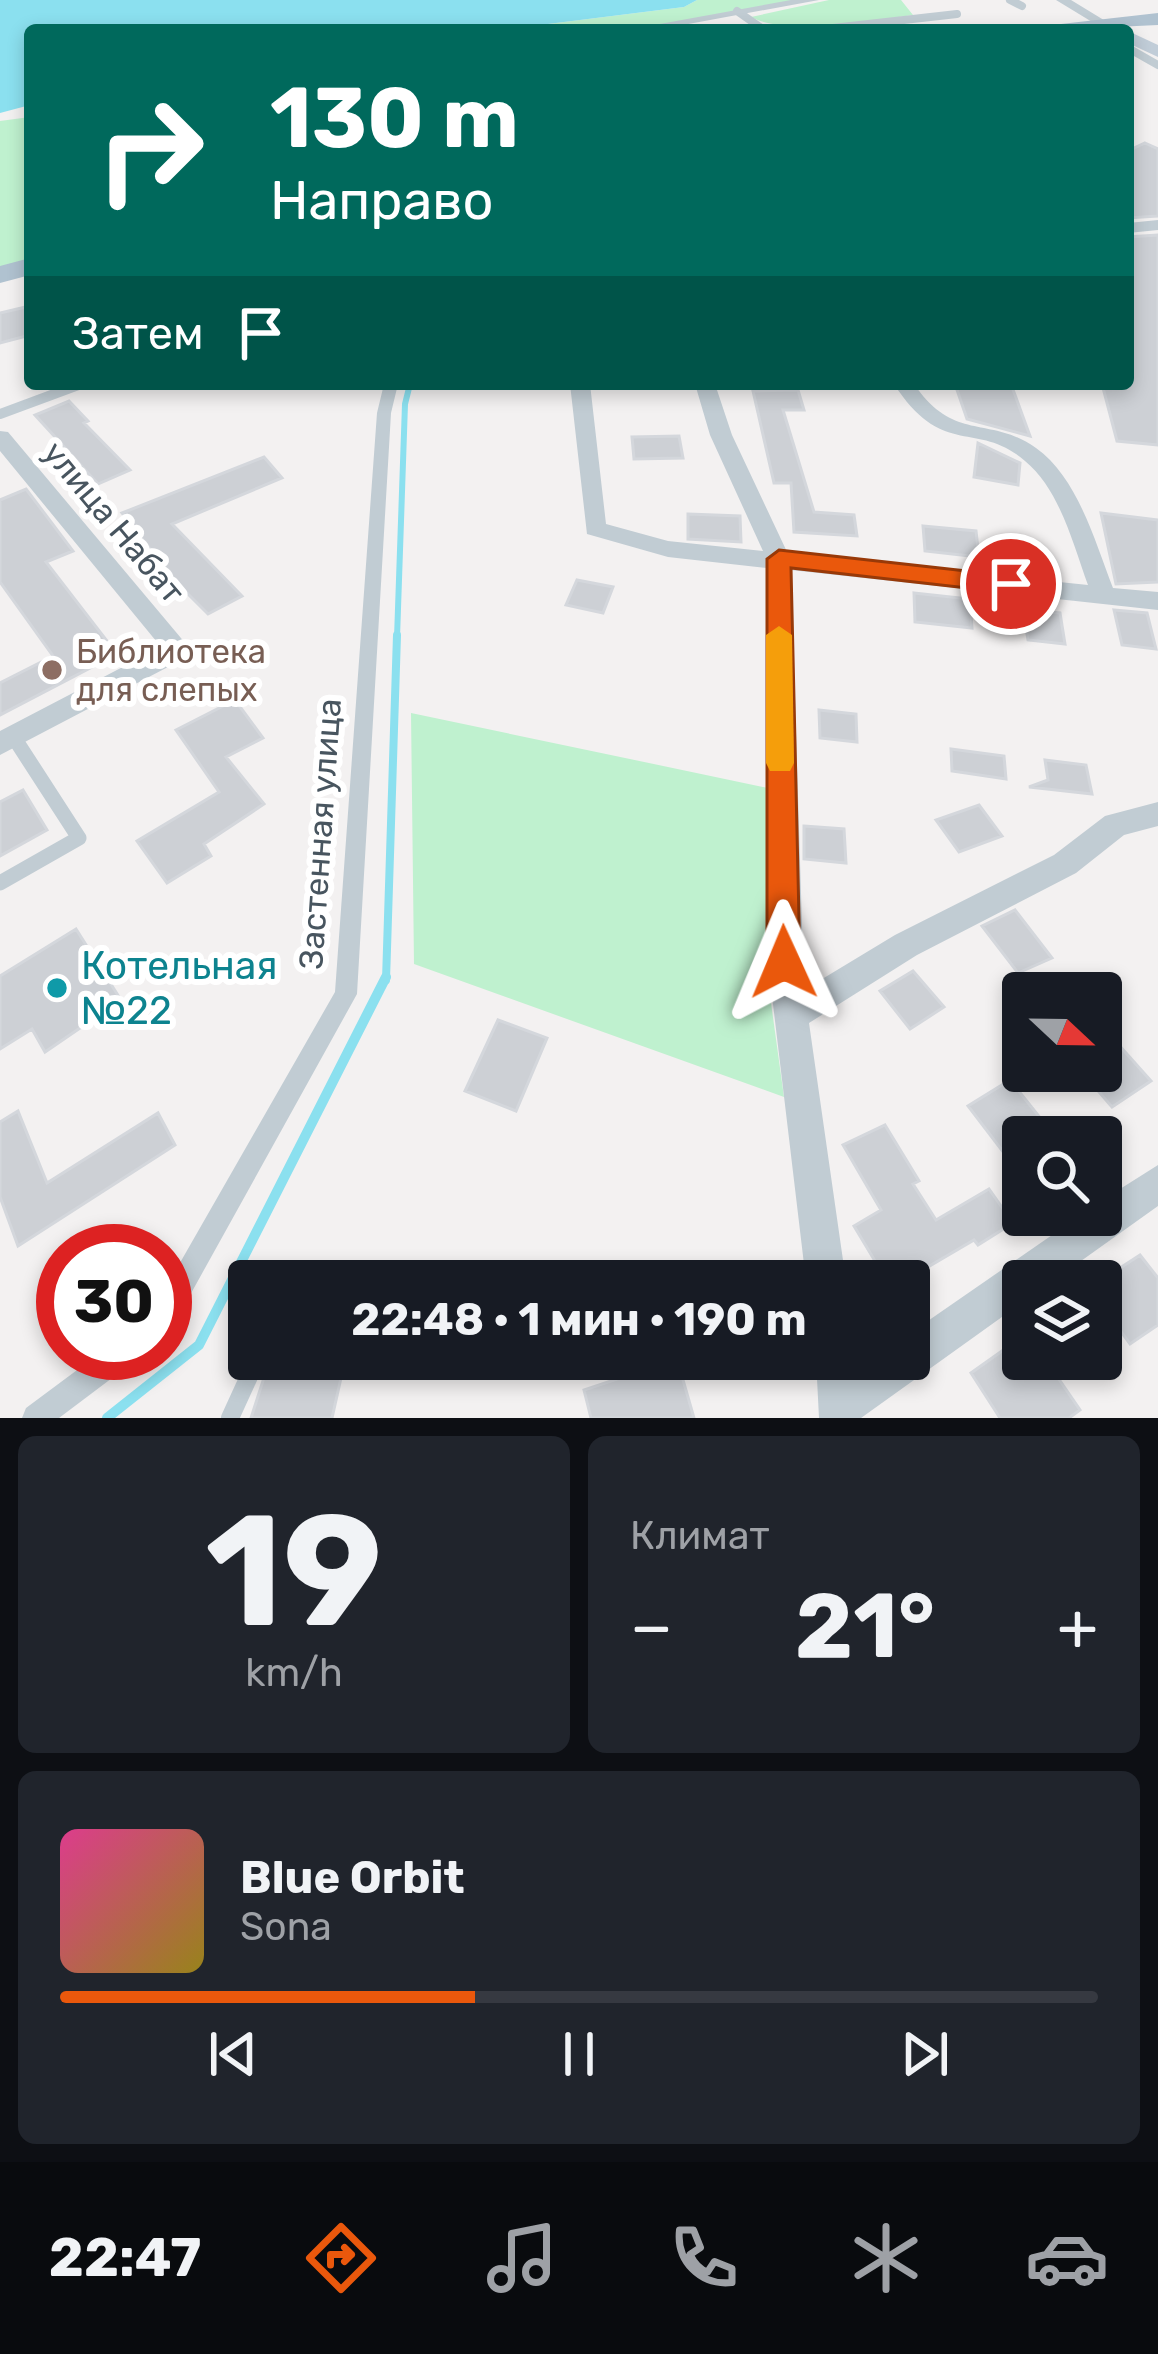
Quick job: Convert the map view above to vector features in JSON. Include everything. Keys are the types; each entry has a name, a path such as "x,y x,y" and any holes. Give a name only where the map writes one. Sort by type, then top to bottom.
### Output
{"street":[{"path":"666,24 813,0"},
{"path":"1062,0 1106,24"},
{"name":"Застенная улица","path":"192,1267 346,994 384,412 390,390"},
{"path":"581,390 595,530 668,549 1158,601"},
{"path":"707,390 721,435 779,559 782,918 823,1260"},
{"path":"910,390 944,427 1032,454 1076,524 1104,595"},
{"name":"улица Набат","path":"0,437 9,462 178,650 7,740"},
{"path":"791,1016 906,945 1065,864 1115,824 1158,814"},
{"path":"930,1344 1158,1184"},
{"path":"36,1418 86,1380"},
{"path":"838,1380 841,1412"},
{"path":"841,1412 882,1380"}],"lane":[{"path":"1010,0 1022,6"},
{"path":"737,11 755,24"},
{"path":"867,24 957,14"},
{"path":"902,20 908,24"},
{"path":"0,414 65,390"},
{"path":"0,883 79,838 7,740"},
{"path":"230,1418 247,1380"}],"green space":[{"path":"697,0 812,0 672,24 549,24 684,7"},
{"path":"829,0 901,0 913,15 838,24 773,24 751,17"},
{"path":"24,118 24,261 0,267 0,121"},
{"path":"411,713 768,788 767,974 784,1097 414,964"}],"water":[{"path":"0,0 697,0 684,7 549,24 24,24 24,107 0,113"}],"building":[{"path":"1145,143 1158,149 1158,216 1134,218 1134,148"},
{"path":"1158,235 1158,445 1117,441 1104,390 1134,390 1134,237"},
{"path":"24,307 24,337 0,343 0,313"},
{"path":"798,390 804,410 783,410 814,512 854,515 857,536 794,532 791,483 774,483 753,391"},
{"path":"957,390 1013,390 1030,436 967,419"},
{"path":"69,401 130,470 98,484 35,415"},
{"path":"679,436 683,458 634,459 632,437"},
{"path":"978,443 1020,463 1018,485 974,477"},
{"path":"264,457 282,478 172,524 242,596 208,614 175,581 122,513"},
{"path":"26,489 73,551 46,562 117,654 0,715 0,683 53,656 0,582 0,500"},
{"path":"1101,513 1158,520 1158,582 1116,584"},
{"path":"688,514 740,516 741,542 688,539"},
{"path":"923,526 976,531 979,557 925,551"},
{"path":"577,580 613,587 603,613 566,605"},
{"path":"914,593 970,599 972,628 915,622"},
{"path":"1023,610 1060,613 1065,644 1028,640"},
{"path":"1114,610 1147,613 1156,649 1122,645"},
{"path":"235,700 263,738 226,757 264,804 204,844 211,856 167,883 137,841 219,792 176,730"},
{"path":"819,710 856,714 857,742 820,738"},
{"path":"951,749 1004,756 1006,779 952,771"},
{"path":"1045,760 1086,765 1092,794 1029,787 1048,780"},
{"path":"23,790 47,830 0,856 0,802"},
{"path":"979,805 1002,836 959,852 936,820"},
{"path":"804,826 844,829 846,863 804,859"},
{"path":"1015,910 1052,958 1017,972 982,926"},
{"name":"Котельная №22","path":"76,929 121,1000 45,1052 32,1029 0,1049 0,976"},
{"path":"913,971 944,1007 910,1029 880,991"},
{"path":"498,1020 547,1038 516,1111 465,1091"},
{"path":"1122,1049 1151,1081 1112,1107 1099,1092 1122,1092"},
{"path":"1002,1085 1002,1092 1020,1092 1039,1116 1002,1116 1002,1150 968,1106"},
{"path":"18,1111 47,1183 158,1113 175,1145 52,1224 36,1224 36,1234 18,1246 0,1197 0,1122"},
{"path":"885,1125 936,1220 989,1189 1002,1207 1002,1230 930,1266 930,1260 874,1260 854,1226 881,1210 843,1145"},
{"path":"1140,1255 1158,1278 1158,1325 1130,1344 1122,1333 1122,1267"},
{"path":"1002,1351 1002,1380 1059,1380 1080,1410 1069,1418 1000,1418 971,1373"},
{"path":"263,1380 341,1380 332,1418 251,1418"},
{"path":"614,1380 683,1380 694,1418 591,1418 584,1390"}],"waterway":[{"path":"397,638 408,390"},
{"path":"386,980 397,635"},
{"path":"107,1418 199,1345 386,977"}],"slow traffic":[{"path":"779,635 780,763"}],"place":[{"name":"Библиотека для слепых","path":"52,670"},
{"name":"Котельная №22","path":"57,988"}],"route":[{"path":"784,962 779,559 1011,584"}]}
